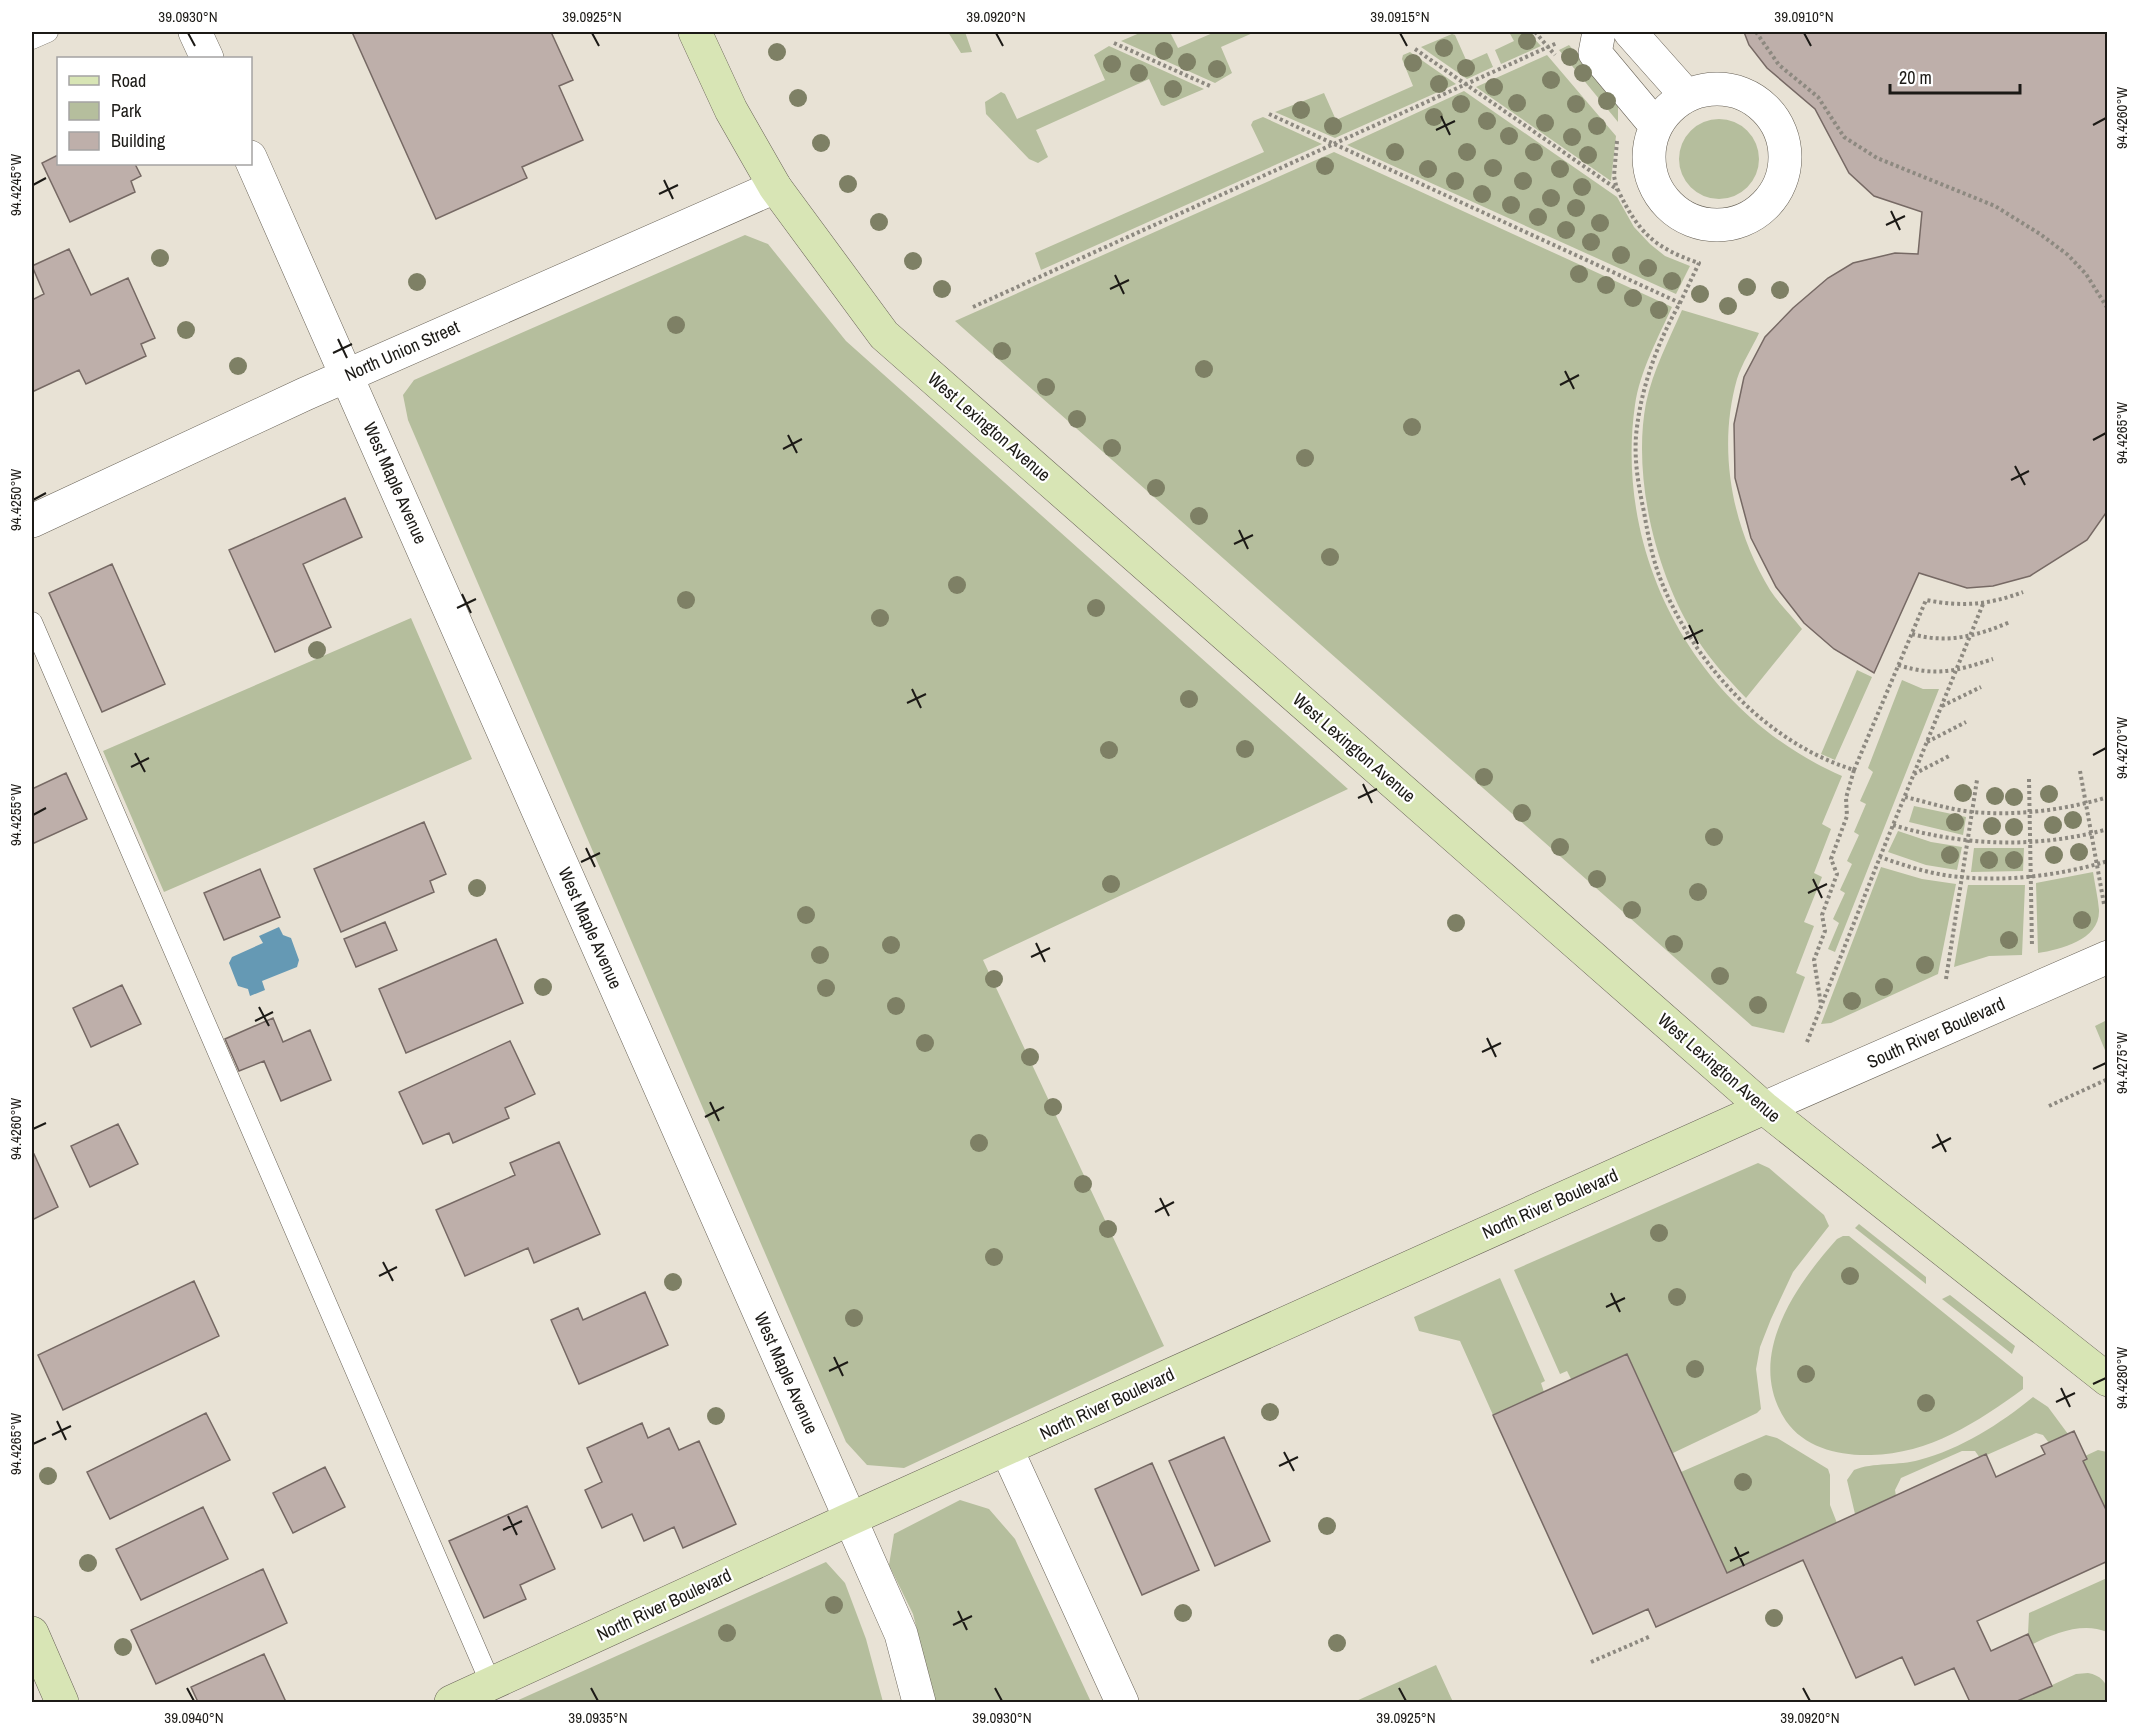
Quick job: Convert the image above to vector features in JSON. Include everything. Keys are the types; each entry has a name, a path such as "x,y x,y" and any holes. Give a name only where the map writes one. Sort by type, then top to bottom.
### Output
{"main road":[{"name":"West Lexington Avenue","path":"696,32 731,110 775,187 884,335 1764,1108 2108,1380"},
{"name":"North River Boulevard","path":"451,1702 850,1519 1764,1108"},
{"path":"32,1633 62,1702"}],"street":[{"path":"195,32 207,57"},
{"path":"1599,32 1595,53 1656,126"},
{"path":"1630,32 1686,95"},
{"path":"1709,89 1732,90 1754,99 1771,115 1782,136 1786,159 1782,182 1770,202 1751,217 1729,225 1708,226 1687,220 1669,207 1656,189 1649,168 1649,146 1656,126 1669,108 1686,95 1709,89"},
{"name":"West Maple Avenue","path":"252,161 901,1634 919,1702"},
{"name":"North Union Street","path":"32,521 347,375 775,187"},
{"name":"South River Boulevard","path":"1764,1108 2108,957"},
{"path":"1007,1450 1122,1702"}],"lane":[{"path":"32,39 48,32"},
{"path":"32,622 491,1684"}],"path":[{"path":"1756,32 1779,65 1818,97 1845,137 1877,158 1995,206 2040,234 2068,255 2086,274 2108,309"},
{"path":"973,308 1566,39"},
{"path":"1114,44 1209,86"},
{"path":"1415,49 1618,190 1634,223 1662,248 1699,263 1657,352 1636,428 1636,472 1651,549 1660,578 1689,636 1708,663 1771,727 1800,748 1832,764 1854,770"},
{"path":"1269,114 1680,303"},
{"path":"1821,1005 1814,960 1825,931 1822,915 1837,874 1831,859 1847,816 1846,798 1854,770 1926,600 1962,605 1983,604 2023,592"},
{"path":"1807,1042 1983,604"},
{"path":"1912,634 1928,639 1969,637 2010,622"},
{"path":"1898,665 1933,673 1955,671 1993,659"},
{"path":"1941,706 1981,687"},
{"path":"1926,742 1966,723"},
{"path":"1914,774 1951,755"},
{"path":"2080,771 2104,904"},
{"path":"2029,779 2032,952"},
{"path":"1946,979 1977,780"},
{"path":"1905,797 1972,812 2029,813 2086,804 2108,797"},
{"path":"1893,825 1932,837 1967,842 2030,842 2108,829"},
{"path":"1880,857 1920,870 1962,878 2031,877 2108,861"},
{"path":"2049,1106 2108,1079"},
{"path":"1591,1662 1651,1636"}],"green space":[{"path":"948,32 965,32 972,52 961,53"},
{"path":"1142,32 1170,32 1178,48 1215,32 1255,32 1221,47 1232,73 1215,83 1121,41"},
{"path":"1509,32 1528,32 1541,46 1501,64 1495,50 1514,41"},
{"path":"1452,34 1455,35 1467,62 1487,53 1493,67 1467,79 1421,47"},
{"path":"1569,45 1621,105 1618,107 1618,122 1559,50"},
{"path":"1109,46 1204,89 1164,106 1161,105 1149,79 1036,130 1048,157 1038,163 1029,159 986,114 985,102 1001,92 1005,94 1017,119 1105,80 1094,55"},
{"path":"1410,52 1456,84 1335,138 1275,112 1324,93 1336,120 1413,86 1402,59 1403,55"},
{"path":"1547,55 1616,136 1611,181 1476,87"},
{"path":"1464,91 1617,197 1634,227 1650,244 1665,256 1690,266 1676,294 1347,145"},
{"path":"1263,117 1322,144 1041,270 1035,253 1264,152 1251,125 1253,121"},
{"path":"1719,119 1734,122 1747,131 1756,144 1759,159 1756,174 1747,187 1734,196 1719,199 1704,196 1691,187 1682,174 1679,159 1682,144 1691,131 1704,122"},
{"path":"1334,152 1672,307 1645,367 1635,405 1632,463 1638,519 1653,574 1677,625 1708,672 1746,714 1791,749 1842,776 1822,824 1831,829 1814,873 1822,877 1804,922 1814,926 1796,973 1805,977 1784,1033 1752,1026 955,321"},
{"path":"745,235 768,244 846,341 1348,789 983,960 1164,1346 904,1468 867,1465 846,1442 408,420 403,395 414,380"},
{"path":"1682,310 1759,333 1739,373 1731,406 1728,433 1732,488 1746,540 1757,566 1770,590 1802,629 1746,698 1708,655 1682,614 1659,556 1645,494 1642,432 1646,403 1657,367"},
{"path":"411,618 472,759 164,892 103,751"},
{"path":"1857,670 1872,677 1835,760 1821,754"},
{"path":"1902,680 1923,689 1939,689 1835,952 1828,949 1839,923 1833,919 1845,893 1840,890 1852,864 1847,861 1859,835 1854,832 1866,804 1860,801 1873,772 1868,768"},
{"path":"1914,806 1966,817 1963,835 1909,822"},
{"path":"1898,831 1931,842 1962,847 1957,870 1926,865 1888,852"},
{"path":"1974,848 2024,848 2023,871 1971,872"},
{"path":"1881,867 1922,879 1956,884 1938,974 1831,1023 1821,1024"},
{"path":"2093,872 2099,910 2098,920 2093,929 2086,936 2068,946 2038,953 2036,883"},
{"path":"1968,885 2025,885 2022,955 1989,956 1954,967"},
{"path":"2107,1020 2107,1055 2095,1026"},
{"path":"1758,1163 1769,1168 1824,1215 1829,1226 1793,1272 1760,1347 1756,1369 1761,1409 1673,1453 1627,1354 1571,1379 1567,1371 1560,1374 1514,1270"},
{"path":"1859,1224 1926,1277 1926,1284 1855,1228"},
{"path":"1849,1236 2023,1377 2023,1389 1952,1434 1913,1449 1871,1455 1847,1454 1813,1444 1803,1438 1786,1421 1774,1397 1770,1373 1773,1348 1780,1324 1805,1278 1837,1239"},
{"path":"1500,1278 1545,1381 1541,1383 1544,1392 1493,1415 1460,1341 1419,1331 1414,1317"},
{"path":"1950,1295 2015,1346 2012,1354 1942,1299"},
{"path":"2033,1397 2048,1407 2068,1434 2049,1443 2043,1435 2036,1433 1980,1458 1975,1451 1962,1451 1901,1478 1895,1490 1896,1496 1855,1514 1847,1480 1854,1470 1869,1466 1911,1462 1950,1449 1994,1426"},
{"path":"1766,1435 1777,1438 1828,1469 1830,1505 1837,1523 1727,1573 1681,1472"},
{"path":"2098,1450 2107,1452 2107,1514 2083,1461 2087,1459 2085,1456"},
{"path":"960,1500 989,1509 1015,1539 1091,1702 935,1702 913,1614 889,1565 894,1534"},
{"path":"826,1562 845,1583 866,1639 883,1702 514,1702"},
{"path":"2107,1578 2107,1632 2088,1628 2069,1630 2033,1644 2028,1634 2029,1613"},
{"path":"1436,1665 1453,1702 1354,1702"},
{"path":"2088,1673 2102,1679 2107,1691 2106,1702 2015,1702 2076,1674"}],"water":[{"path":"279,927 283,935 291,938 299,960 297,967 262,981 265,990 250,996 248,989 238,986 229,963 232,957 263,943 259,936"}],"building":[{"path":"352,32 551,32 573,80 559,86 583,140 522,167 527,178 436,219"},
{"path":"1744,32 2108,32 2108,510 2087,540 2030,576 1993,586 1967,588 1919,573 1874,673 1834,649 1804,623 1776,587 1751,538 1735,478 1734,424 1744,377 1765,337 1793,308 1828,278 1853,263 1895,253 1918,254 1922,212 1874,196 1849,173 1815,109 1767,68 1749,45"},
{"path":"57,156 57,165 136,165 141,176 131,181 135,192 70,222 42,163"},
{"path":"69,249 91,295 128,278 155,338 141,344 146,356 86,384 79,370 32,392 32,300 44,294 32,266"},
{"path":"345,498 362,537 303,564 331,627 275,652 229,550"},
{"path":"112,564 165,684 102,712 49,593"},
{"path":"66,773 87,819 32,844 32,789"},
{"path":"424,822 446,874 430,881 434,892 341,932 314,869"},
{"path":"260,869 280,917 224,940 204,893"},
{"path":"385,922 397,950 356,967 344,939"},
{"path":"496,939 523,1003 406,1053 379,989"},
{"path":"122,985 141,1024 91,1047 73,1008"},
{"path":"273,1018 283,1042 310,1030 331,1080 281,1101 264,1061 239,1071 225,1039"},
{"path":"510,1041 535,1094 505,1108 509,1118 453,1143 449,1133 423,1144 399,1092"},
{"path":"118,1124 138,1164 90,1187 71,1146"},
{"path":"559,1142 600,1234 534,1263 528,1248 465,1276 436,1210 515,1175 510,1163"},
{"path":"34,1154 58,1207 32,1220 32,1155"},
{"path":"194,1281 219,1336 63,1410 38,1355"},
{"path":"645,1292 668,1345 579,1384 551,1320 578,1308 583,1320"},
{"path":"1627,1354 1727,1573 1986,1454 1996,1477 2045,1454 2041,1446 2074,1431 2087,1459 2083,1461 2108,1514 2108,1561 1977,1621 1991,1651 2028,1634 2052,1686 2015,1702 1970,1702 1954,1668 1915,1685 1902,1657 1856,1678 1803,1560 1656,1627 1648,1609 1593,1634 1493,1415"},
{"path":"206,1413 230,1460 110,1519 87,1472"},
{"path":"642,1423 648,1438 669,1428 679,1450 699,1441 736,1524 683,1548 674,1527 644,1541 632,1514 602,1528 585,1490 602,1482 587,1448"},
{"path":"1224,1437 1270,1541 1215,1566 1169,1461"},
{"path":"1152,1463 1199,1570 1142,1595 1095,1489"},
{"path":"325,1467 345,1507 293,1533 273,1493"},
{"path":"527,1506 555,1569 520,1585 526,1599 484,1618 449,1541"},
{"path":"203,1507 228,1559 141,1600 116,1549"},
{"path":"263,1569 287,1623 156,1684 131,1630"},
{"path":"264,1654 286,1702 198,1702 191,1687"}]}
